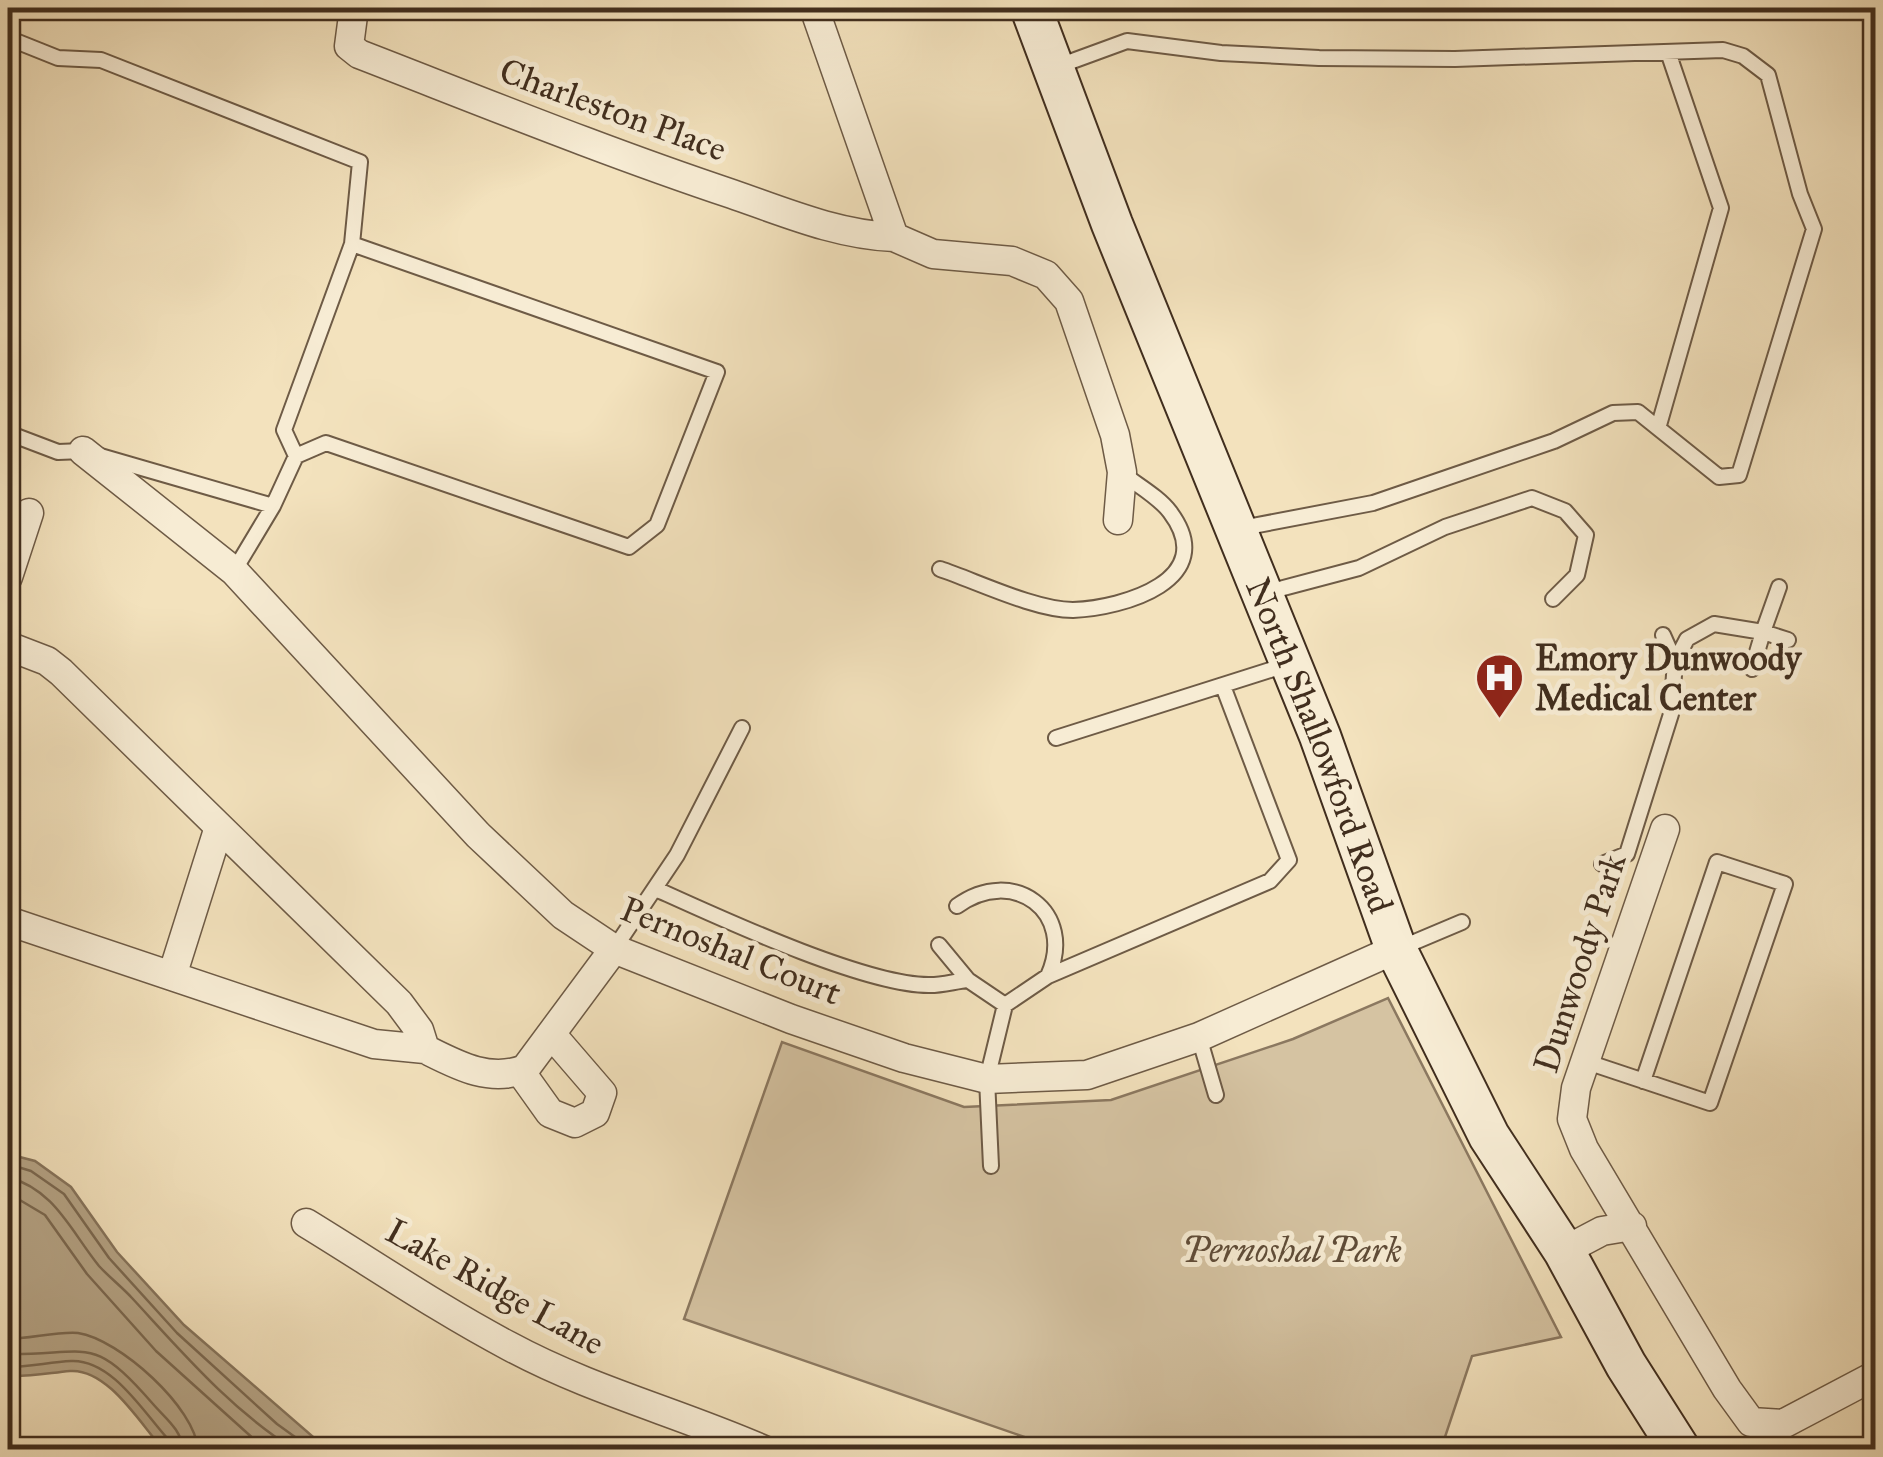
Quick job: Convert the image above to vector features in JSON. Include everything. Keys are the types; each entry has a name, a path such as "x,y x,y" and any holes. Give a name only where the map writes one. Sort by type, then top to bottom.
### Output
{"street":[{"name":"Charleston Place","path":"354,8 349,46 358,54 654,168 808,220 868,236 894,237 933,254 1012,261 1046,276 1069,301 1115,435 1122,472 1118,520"},
{"path":"814,8 894,237"},
{"name":"North Shallowford Road","path":"1031,8 1290,663 1396,950 1489,1136 1564,1251 1626,1364 1680,1450"},
{"name":"Pernoshal Court","path":"83,451 234,572 478,835 563,915 614,949 807,1024 904,1058 987,1079 1087,1075 1199,1037 1396,950"},
{"path":"8,577 29,512"},
{"path":"8,646 46,660 61,672 399,1003 419,1030 424,1049"},
{"path":"172,976 219,826"},
{"name":"Dunwoody Park","path":"1665,830 1584,1060 1572,1119 1584,1149 1727,1389 1751,1422 1783,1424 1876,1375"},
{"path":"8,921 374,1044 424,1049 485,1074 520,1071 538,1058 614,949"},
{"path":"520,1071 550,1113 575,1123 595,1113 602,1092 552,1035"},
{"name":"Lake Ridge Lane","path":"306,1223 510,1346 614,1394 702,1423 764,1450"},
{"path":"1564,1251 1602,1231 1632,1226"}],"lane":[{"path":"8,38 58,58 101,60 360,162 352,244 284,430 296,456"},
{"path":"1052,68 1128,41 1221,53 1319,58 1455,59 1722,50 1743,56 1768,75 1800,194 1814,229 1738,476 1719,476 1638,412 1613,413 1554,441 1373,503 1236,530"},
{"path":"1659,425 1721,208 1668,52"},
{"path":"234,572 274,506 296,456 326,443 629,546 657,525 717,372 352,244"},
{"path":"8,432 58,452 83,451 274,506"},
{"path":"940,569 1071,610 1169,584 1183,553 1179,527 1169,509 1122,472"},
{"path":"1262,594 1359,568 1445,527 1532,498 1565,511 1586,535 1576,575 1553,598"},
{"path":"1752,669 1779,587"},
{"path":"1602,864 1627,854 1671,714 1675,662 1688,639 1714,624 1788,640"},
{"path":"1663,635 1675,662"},
{"path":"1056,738 1290,663"},
{"path":"991,1166 987,1079 1005,1005 1048,976 1270,881 1289,860 1223,686"},
{"path":"614,949 656,888 742,728"},
{"path":"1584,1060 1710,1103 1785,884 1717,862 1644,1080"},
{"path":"656,888 797,947 884,976 928,985 968,980"},
{"path":"958,906 974,894 994,888 1036,901 1057,934 1058,953 1048,976"},
{"path":"1396,950 1462,922"},
{"path":"939,945 968,980 1005,1005"},
{"path":"1199,1037 1216,1096"}],"green space":[{"name":"Pernoshal Park","path":"1388,998 1561,1337 1472,1356 1441,1449 1062,1450 684,1319 782,1042 964,1107 1111,1100 1293,1039"}],"water":[{"path":"8,1154 35,1161 71,1187 117,1252 184,1325 327,1449 163,1449 122,1400 97,1379 70,1371 8,1376"}],"place":[{"name":"Emory Dunwoody Medical Center","path":"1500,720"}]}
